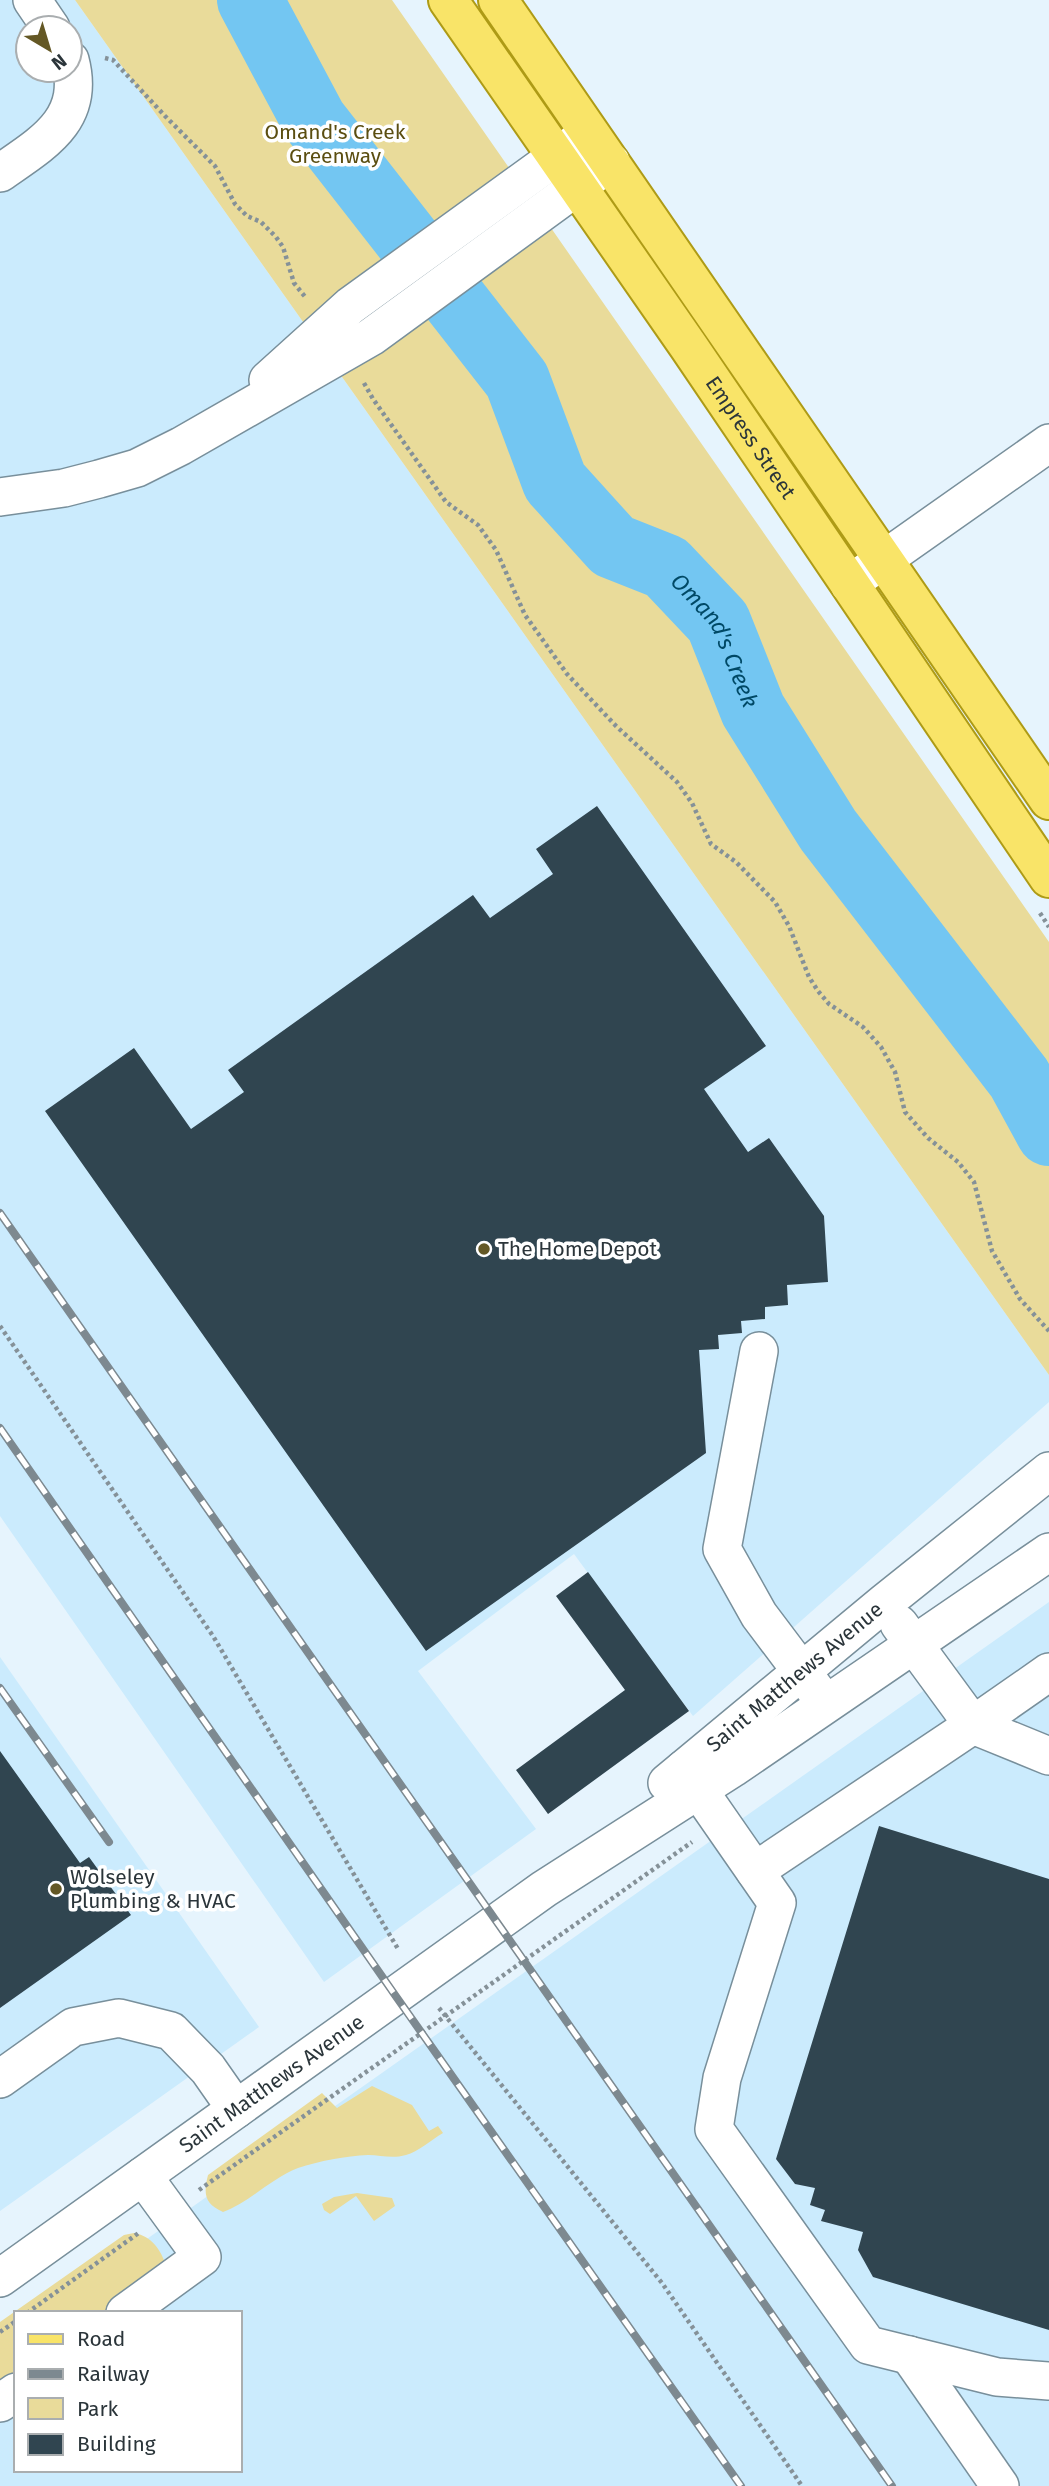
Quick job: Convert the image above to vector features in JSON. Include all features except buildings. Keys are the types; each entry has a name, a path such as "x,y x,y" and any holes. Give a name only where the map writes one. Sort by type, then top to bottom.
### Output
{"main road":[{"name":"Empress Street","path":"448,0 689,347 1049,878"},
{"name":"Empress Street","path":"498,0 885,558 1049,800"}],"street":[{"path":"0,173 60,126 73,102 75,77 86,59"},
{"path":"348,331 505,240 567,172 601,147"},
{"path":"0,497 64,488 137,468 224,422 348,331 486,209 567,172"},
{"path":"849,584 1049,443"},
{"path":"759,1351 722,1549 759,1615 826,1704"},
{"name":"Saint Matthews Avenue","path":"692,1779 803,1671 1049,1472"},
{"name":"Saint Matthews Avenue","path":"0,2278 544,1889 692,1779 826,1704 1049,1552"},
{"path":"884,1603 973,1726 1049,1756"},
{"path":"755,1871 973,1726 1049,1672"},
{"path":"692,1779 777,1903 722,2078 714,2129 868,2345 997,2377 1049,2381"},
{"path":"0,2079 73,2027 119,2018 171,2031 208,2069 236,2109"},
{"path":"128,2311 202,2257 144,2176"},
{"path":"909,2355 1000,2486"}],"path":[{"path":"86,59 113,60 215,166 235,204 247,216 269,229 283,247 295,282 348,331 373,399 446,502 478,525 496,550 525,615 567,674 616,726 677,782 692,803 711,844 745,870 780,908 809,977 818,991 830,1004 863,1027 881,1047 895,1072 905,1111 928,1138 958,1162 974,1182 992,1251 1020,1299 1049,1331"},
{"path":"0,1326 213,1636 417,1980 662,2283 802,2486"},
{"path":"30,2311 721,1822"}],"shaded area":[{"path":"0,0 75,0 1049,1375 1049,1402 693,1716 574,1554 418,1671 536,1829 324,1982 0,1516"},
{"path":"1049,1602 1049,2486 0,2486 0,2342 14,2332 14,2472 242,2472 242,2311 45,2311"},
{"path":"0,1657 259,2027 0,2211"}],"green space":[{"name":"Omand's Creek Greenway","path":"75,0 392,0 1049,942 1049,1375"},
{"path":"372,2086 412,2105 429,2131 438,2126 443,2133 406,2155 351,2156 298,2168 223,2212 209,2202 206,2193 208,2175 322,2093 337,2108"},
{"path":"357,2193 392,2198 395,2206 374,2221 356,2196 330,2214 324,2210 322,2204 334,2197"},
{"path":"134,2233 145,2237 154,2244 166,2266 112,2311 16,2311 124,2235"},
{"path":"14,2312 14,2380 0,2390 0,2322"}],"waterway":[{"name":"Omand's Creek","path":"250,0 314,120 517,380 555,482 613,546 666,567 718,622 753,710 828,830 1019,1078 1049,1133"}],"railway":[{"path":"0,1213 892,2486"},
{"path":"0,1428 741,2486"},
{"path":"0,1688 109,1842"}],"place":[{"name":"The Home Depot","path":"484,1249"},
{"name":"Wolseley Plumbing & HVAC","path":"56,1889"}]}
